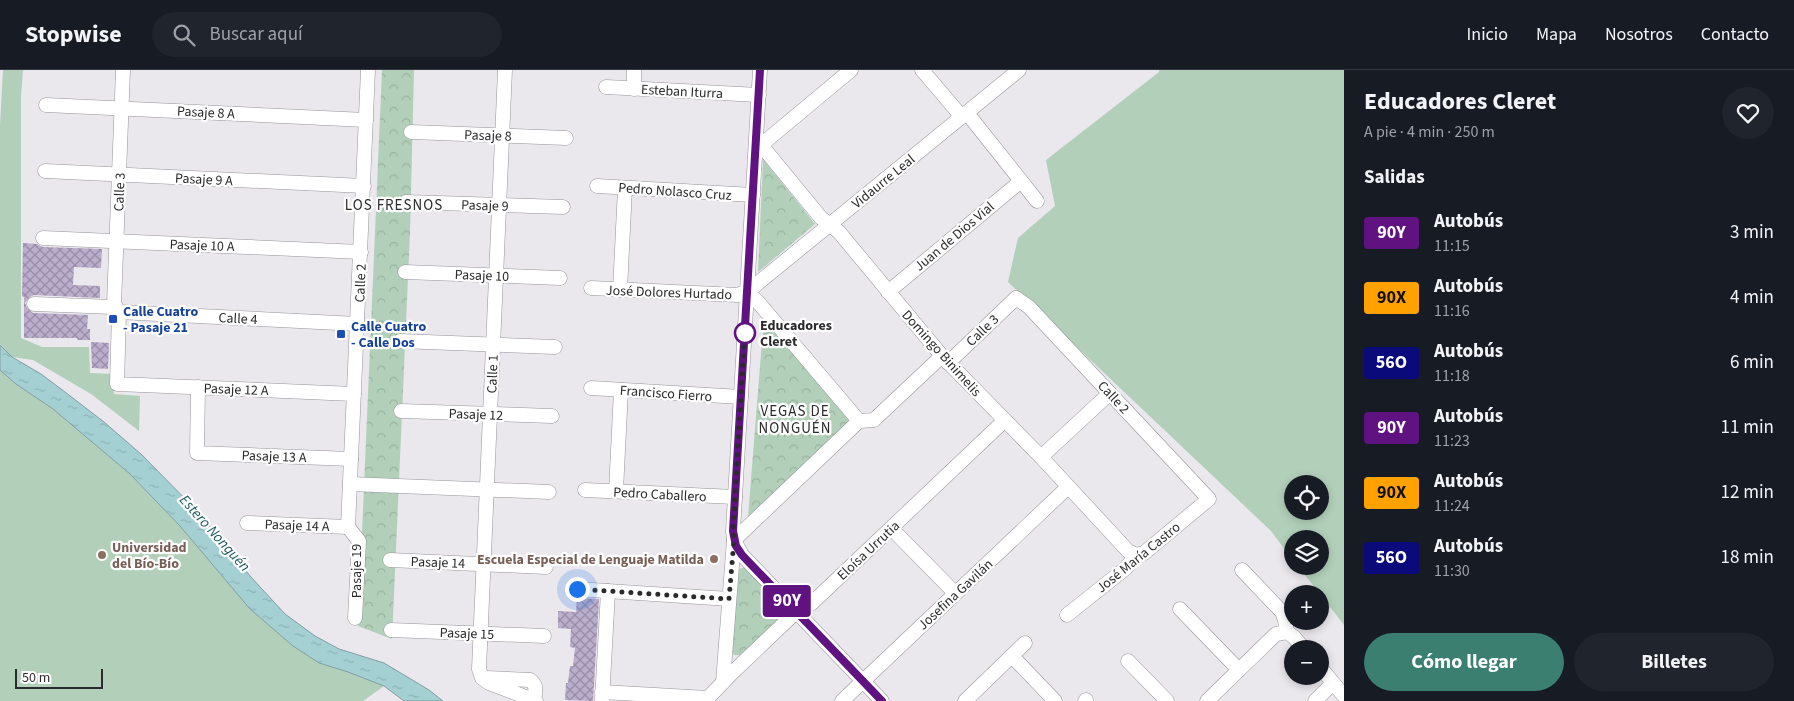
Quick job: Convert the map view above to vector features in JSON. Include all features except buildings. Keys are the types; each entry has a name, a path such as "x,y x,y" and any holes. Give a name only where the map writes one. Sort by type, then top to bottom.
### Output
{"street":[{"name":"Calle 3","path":"117,384 117,242 123,70"},
{"name":"Calle 2","path":"348,527 368,70"},
{"name":"Calle 1","path":"505,70 479,669 482,678 489,683 535,701"},
{"path":"634,70 634,89"},
{"path":"723,682 734,540 753,196 759,144 760,70"},
{"path":"759,144 851,70"},
{"path":"922,70 964,115 1037,201"},
{"name":"Vidaurre Leal","path":"747,292 1019,70"},
{"name":"Esteban Iturra","path":"606,87 759,95"},
{"name":"Pasaje 8 A","path":"46,105 366,120"},
{"name":"Pasaje 8","path":"410,132 566,138"},
{"name":"Domingo Binimelis","path":"759,144 821,218 839,232 945,359 1041,457 1128,551 1136,556"},
{"name":"Pasaje 9 A","path":"45,172 364,186"},
{"name":"Juan de Dios Vial","path":"888,292 1021,181"},
{"name":"Pedro Nolasco Cruz","path":"597,186 753,196"},
{"path":"620,290 625,188"},
{"name":"Pasaje 9","path":"406,202 563,207"},
{"name":"Pasaje 10 A","path":"43,238 361,252"},
{"name":"Pasaje 10","path":"405,272 560,278"},
{"name":"José Dolores Hurtado","path":"591,288 737,295 747,292"},
{"path":"734,540 859,421 758,302 747,292"},
{"name":"Calle 3","path":"859,421 877,418 1016,298"},
{"name":"Calle 2","path":"1016,298 1029,307 1209,499"},
{"name":"Calle 4","path":"34,304 358,324"},
{"path":"400,341 555,347"},
{"name":"Pasaje 12 A","path":"117,384 354,394"},
{"name":"Pasaje 13 A","path":"198,387 196,453 351,459"},
{"name":"Francisco Fierro","path":"591,388 741,397"},
{"path":"616,491 621,390"},
{"path":"1041,457 1110,393"},
{"name":"Pasaje 12","path":"401,411 552,416"},
{"name":"Eloísa Urrutia","path":"602,697 706,700 797,611 812,603 1005,420"},
{"path":"350,484 549,492"},
{"name":"Josefina Gavilán","path":"842,701 1068,486"},
{"name":"Pedro Caballero","path":"585,490 735,497"},
{"name":"José María Castro","path":"1067,616 1126,568 1136,556 1144,553 1209,499"},
{"name":"Pasaje 14 A","path":"247,523 348,527"},
{"name":"Pasaje 19","path":"348,527 359,542 355,618"},
{"path":"892,528 955,593"},
{"path":"734,540 739,551 748,561 882,701"},
{"name":"Pasaje 14","path":"390,560 546,567"},
{"path":"731,570 740,563 748,561"},
{"path":"1242,570 1282,612 1286,620 1287,632"},
{"path":"577,589 729,599"},
{"path":"602,697 608,591"},
{"path":"1180,608 1239,670"},
{"name":"Pasaje 15","path":"391,630 544,636"},
{"path":"1207,701 1276,634 1287,632 1296,640"},
{"path":"964,701 1025,643"},
{"path":"1012,656 1055,701"},
{"path":"1128,661 1167,701"},
{"path":"1329,678 1344,696"},
{"path":"1315,701 1333,683"}],"green space":[{"path":"3,70 23,70 21,96 21,338 42,347 89,347 90,373 114,374 114,394 140,396 139,431 91,394 33,360 12,357 0,344 0,125"},
{"path":"382,70 414,70 410,233 392,639 358,626"},
{"path":"1159,70 1344,70 1344,625 1329,606 1329,585 1313,585 1305,575 1329,575 1329,530 1284,530 1284,548 1271,531 1008,282 1018,238 1055,206 1046,160 1159,72"},
{"path":"763,159 815,224 758,272"},
{"path":"764,316 850,420 748,517"},
{"name":"Universidad del Bío-Bío","path":"0,370 16,384 53,409 130,474 180,526 250,609 293,646 319,663 384,686 363,701 0,701"},
{"path":"745,567 785,609 785,615 740,655 734,655 731,651 737,570"}],"water":[{"name":"Estero Nonguén","path":"0,345 12,357 41,374 104,422 142,455 199,513 250,576 285,614 315,636 339,649 384,663 429,690 443,701 404,701 384,686 319,663 293,646 250,609 180,526 130,474 53,409 16,384 0,370"}],"bus line":[{"name":"90Y","path":"760,70 734,540 742,555 882,701"}],"place":[{"name":"Calle Cuatro - Pasaje 21","path":"113,319"},
{"name":"Educadores Cleret","path":"745,333"},
{"name":"Calle Cuatro - Calle Dos","path":"341,334"},
{"name":"Universidad del Bío-Bío","path":"102,555"},
{"name":"Escuela Especial de Lenguaje Matilda","path":"714,559"}],"district":[{"name":"LOS FRESNOS","path":"394,205"},
{"name":"VEGAS DE NONGUÉN","path":"795,420"}],"route":[{"path":"577,589 729,599 734,540 745,327 745,333"}]}
